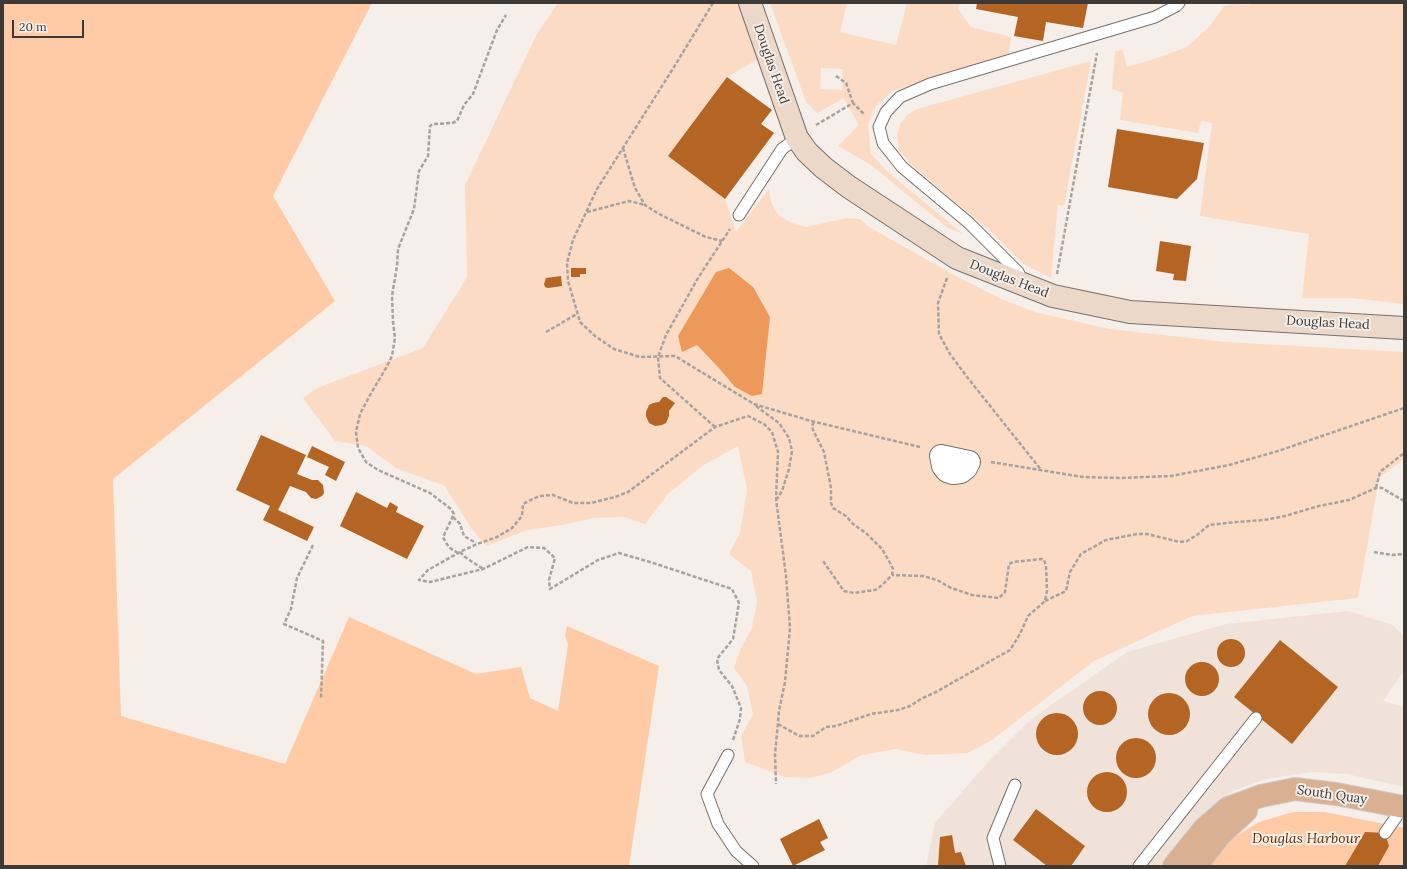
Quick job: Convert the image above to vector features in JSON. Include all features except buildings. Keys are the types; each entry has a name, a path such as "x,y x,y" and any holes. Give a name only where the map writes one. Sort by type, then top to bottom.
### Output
{"main road":[{"name":"Douglas Head","path":"750,3 805,133 813,157 849,187 957,258 1053,296 1130,312 1404,328"},
{"name":"South Quay","path":"1174,866 1204,829 1228,808 1261,796 1295,789 1336,794 1404,807"},
{"path":"1196,866 1220,835 1261,796"}],"lane":[{"path":"1024,285 1018,272 969,223 902,168 883,143 879,127 886,112 900,97 930,84 1155,17 1179,3"},
{"path":"739,215 782,148 805,133"},
{"path":"1139,866 1256,718"},
{"path":"728,755 707,794 718,824 736,851 753,866"},
{"path":"1000,866 993,838 1015,785"},
{"path":"1388,829 1404,807"}],"path":[{"path":"712,3 597,189 572,240 567,262 568,281 580,322 595,336 614,349 640,357 675,356 754,404 779,423 789,438 792,451 789,469 782,491 776,499"},
{"path":"483,569 446,544 443,537 454,514 451,508 436,497 416,486 378,470 366,462 358,448 356,432 360,414 392,356 396,338 393,322 392,296 398,249 414,209 419,171 428,156 430,126 433,124 452,123 456,120 464,105 474,94 484,62 493,44 497,30 506,15"},
{"path":"1053,296 1101,33"},
{"path":"836,76 846,83 852,103 879,127"},
{"path":"805,133 852,103"},
{"path":"623,148 635,188 645,205"},
{"path":"587,212 629,201 645,205 659,214 706,237 722,241"},
{"path":"715,427 660,378 658,357 666,335 698,278 739,215"},
{"path":"944,285 938,303 939,334 950,354 967,377 1042,471"},
{"path":"546,332 577,314"},
{"path":"754,404 814,422 926,449"},
{"path":"978,462 1083,477 1121,478 1171,476 1229,465 1278,451 1404,408"},
{"path":"728,755 740,719 741,708 732,686 719,670 717,659 732,639 739,603 732,589 619,553 598,560 550,589 549,580 555,558 544,548 528,547 483,569 430,582 419,580 428,570 459,552 512,528 522,516 523,504 539,496 554,495 573,503 590,503 616,497 628,492 715,427 748,416 764,424 772,432 778,452 776,499 786,576 790,628 785,682 775,754 776,784"},
{"path":"814,422 812,426 813,430 824,452 831,488 830,503 833,508 846,516 882,549 893,569 892,575 875,590 854,593 844,591 823,561"},
{"path":"1376,488 1380,472 1404,453"},
{"path":"778,724 799,736 813,736 826,727 836,726 872,714 898,710 910,706 936,692 1010,650 1020,634 1028,616 1045,601 1066,591 1070,572 1081,554 1106,540 1137,534 1147,534 1180,542 1187,541 1197,536 1210,525 1264,520 1285,516 1319,506 1349,500 1376,488 1382,488 1404,501"},
{"path":"453,517 460,524 464,536 477,544"},
{"path":"313,545 297,578 291,609 284,624 323,641 320,699"},
{"path":"1374,552 1392,555 1403,554"},
{"path":"892,575 923,576 937,580 951,588 972,595 999,598 1005,592 1009,564 1013,562 1042,559 1044,560 1048,585 1045,601"}],"shaded area":[{"path":"558,3 743,3 762,57 727,77 668,156 725,199 736,232 769,189 771,202 779,216 792,223 806,227 847,218 860,219 869,227 956,276 1001,299 1035,312 1109,329 1226,342 1404,352 1404,459 1379,478 1358,598 1192,616 1094,661 992,740 968,753 925,755 896,749 862,755 830,773 809,778 785,777 745,762 741,736 753,714 747,686 734,668 741,648 752,628 757,601 751,571 729,554 740,533 747,490 738,446 702,466 668,494 645,524 624,517 593,518 562,525 527,530 486,546 471,528 445,486 396,468 366,446 335,441 303,398 317,388 423,348 467,277 465,185 537,34"},
{"path":"770,3 847,3 840,32 896,45 907,3 960,3 958,9 971,27 1011,37 1009,54 892,91 874,108 868,125 871,154 890,174 963,234 948,228 871,165 838,146 859,125 844,98 817,113 806,102","holes":["821,68 843,69 842,90 820,89"]},
{"path":"1250,3 1404,3 1404,304 1351,298 1302,298 1309,234 1200,216 1212,123 1201,121 1198,133 1120,120 1123,93 1112,89 1115,51 1123,50 1127,67 1157,58 1187,47 1210,26 1224,6 1232,4 1249,5"},
{"path":"1091,61 1064,206 1058,205 1051,278 1022,263 990,231 910,164 899,150 897,135 900,124 907,115 917,109"},
{"path":"729,268 753,287 770,317 762,394 752,396 735,387 697,345 682,352 678,336 716,272"},
{"path":"1348,611 1393,625 1404,637 1404,670 1383,701 1404,707 1404,787 1347,774 1311,772 1266,779 1233,791 1204,813 1162,866 926,866 935,823 988,762 1030,720 1127,652 1226,624"}],"water":[{"path":"3,3 372,3 273,196 335,301 113,479 121,716 285,764 349,617 476,674 521,667 530,698 558,711 568,645 565,636 567,626 659,666 629,866 3,866"},
{"name":"Douglas Harbour","path":"1293,812 1325,812 1404,828 1404,866 1208,866 1228,841 1259,822"}]}
